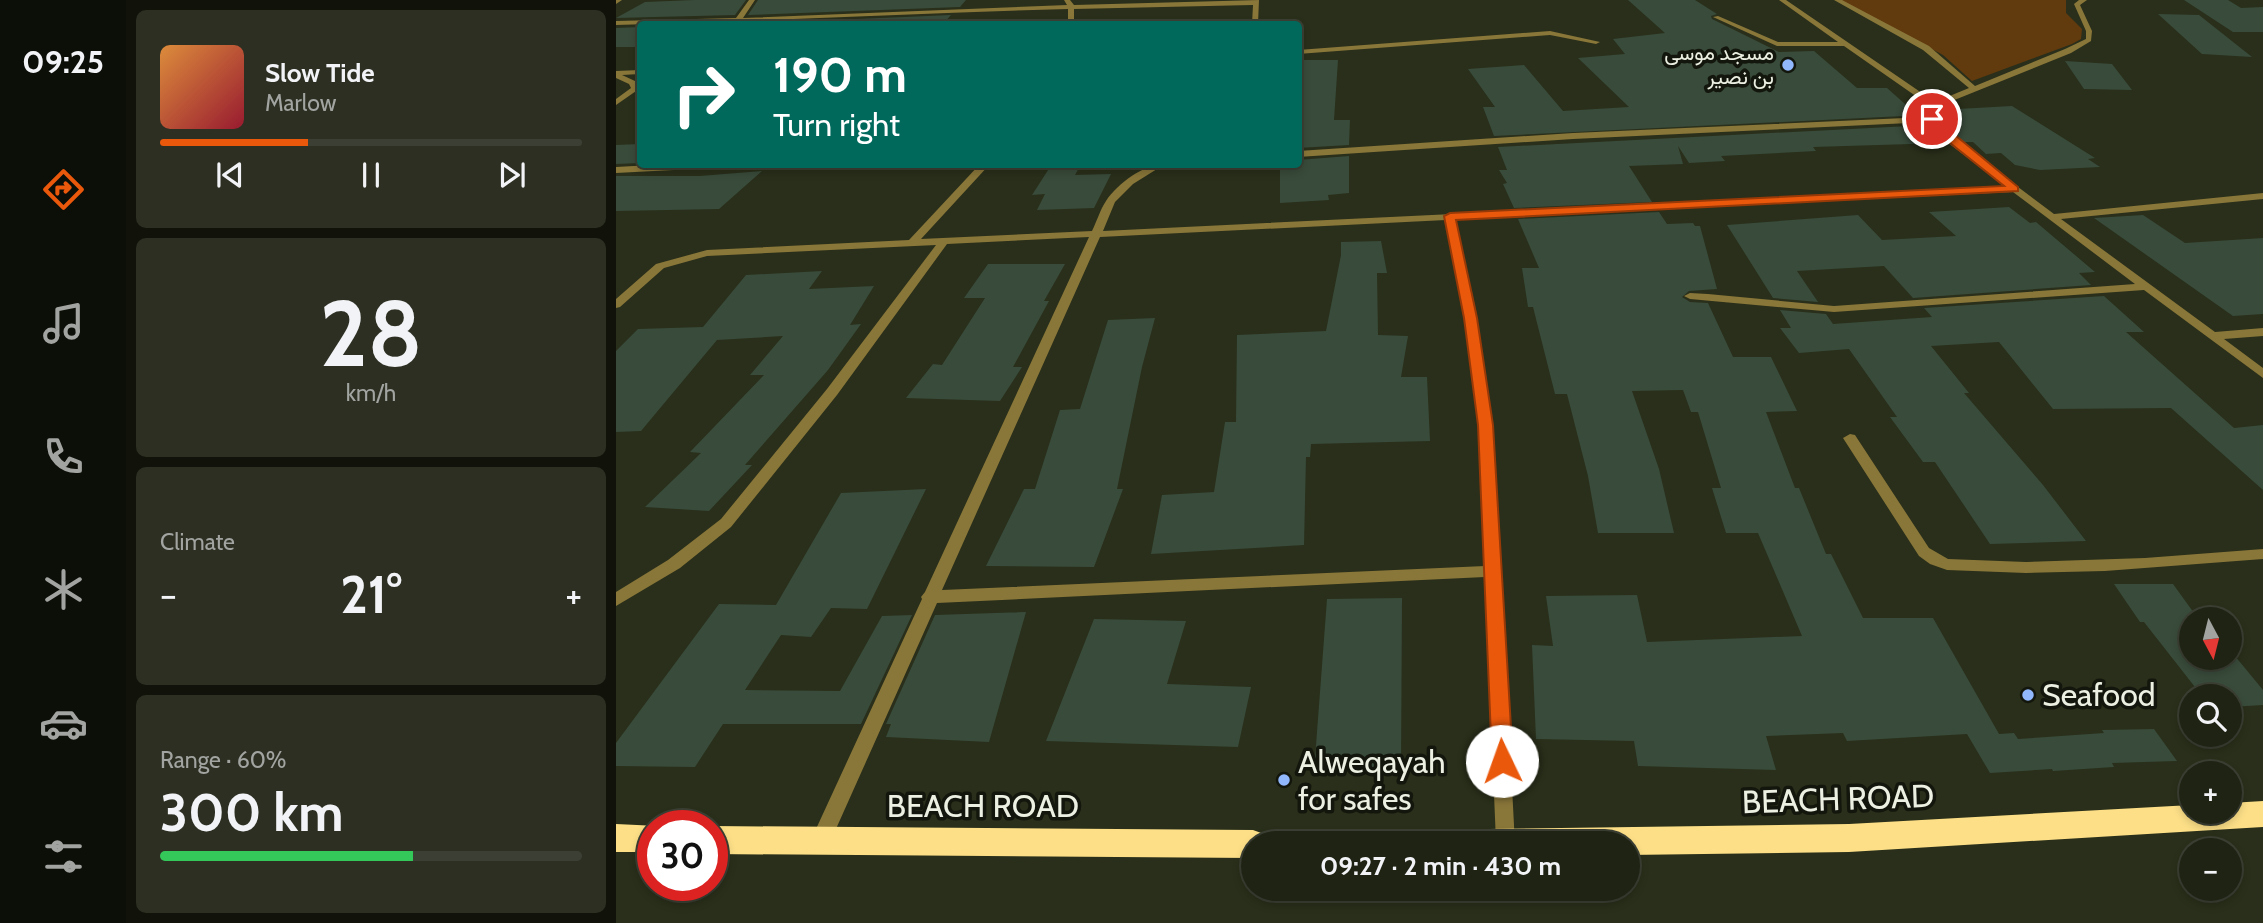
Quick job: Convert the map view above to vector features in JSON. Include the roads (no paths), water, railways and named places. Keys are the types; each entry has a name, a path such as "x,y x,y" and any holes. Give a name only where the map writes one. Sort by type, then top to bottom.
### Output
{"highway":[{"name":"BEACH ROAD","path":"1640,840 1849,838 2263,814"},
{"path":"616,838 637,838"},
{"name":"BEACH ROAD","path":"728,840 1241,844"}],"street":[{"path":"737,21 752,0"},
{"path":"1782,0 1934,105"},
{"path":"1837,0 1926,48 1973,88"},
{"path":"2084,0 2077,4 2077,8 2090,31 2089,40 1934,105 1930,114 1932,119 1948,137 2015,189 2263,374"},
{"path":"737,21 1069,3 1256,1 1255,21"},
{"path":"1069,3 1071,21"},
{"path":"1716,17 1777,44 1846,44"},
{"path":"616,23 637,23"},
{"path":"1302,51 1538,33 1562,34 1597,42"},
{"path":"616,74 637,72"},
{"path":"616,74 632,83 635,89 616,103"},
{"path":"1302,153 1573,136 1932,119"},
{"path":"616,170 654,168"},
{"path":"913,242 982,168"},
{"path":"820,842 1096,234 1118,192 1155,168"},
{"path":"616,304 660,266 707,253 2015,189"},
{"path":"2052,217 2263,196"},
{"path":"1450,216 1479,366 1486,425 1505,831"},
{"path":"616,600 674,564 726,523 832,392 945,240"},
{"path":"1690,296 1721,297 1803,309 1834,309 2146,287"},
{"path":"2213,336 2263,332"},
{"path":"1850,438 1924,552 1947,564 2053,568 2161,564 2263,554"},
{"path":"929,597 1493,571"}],"place":[{"name":"مسجد موسى بن نصير","path":"1788,65"},
{"name":"Seafood","path":"2028,695"},
{"name":"Alweqayah for safes","path":"1284,780"}]}
